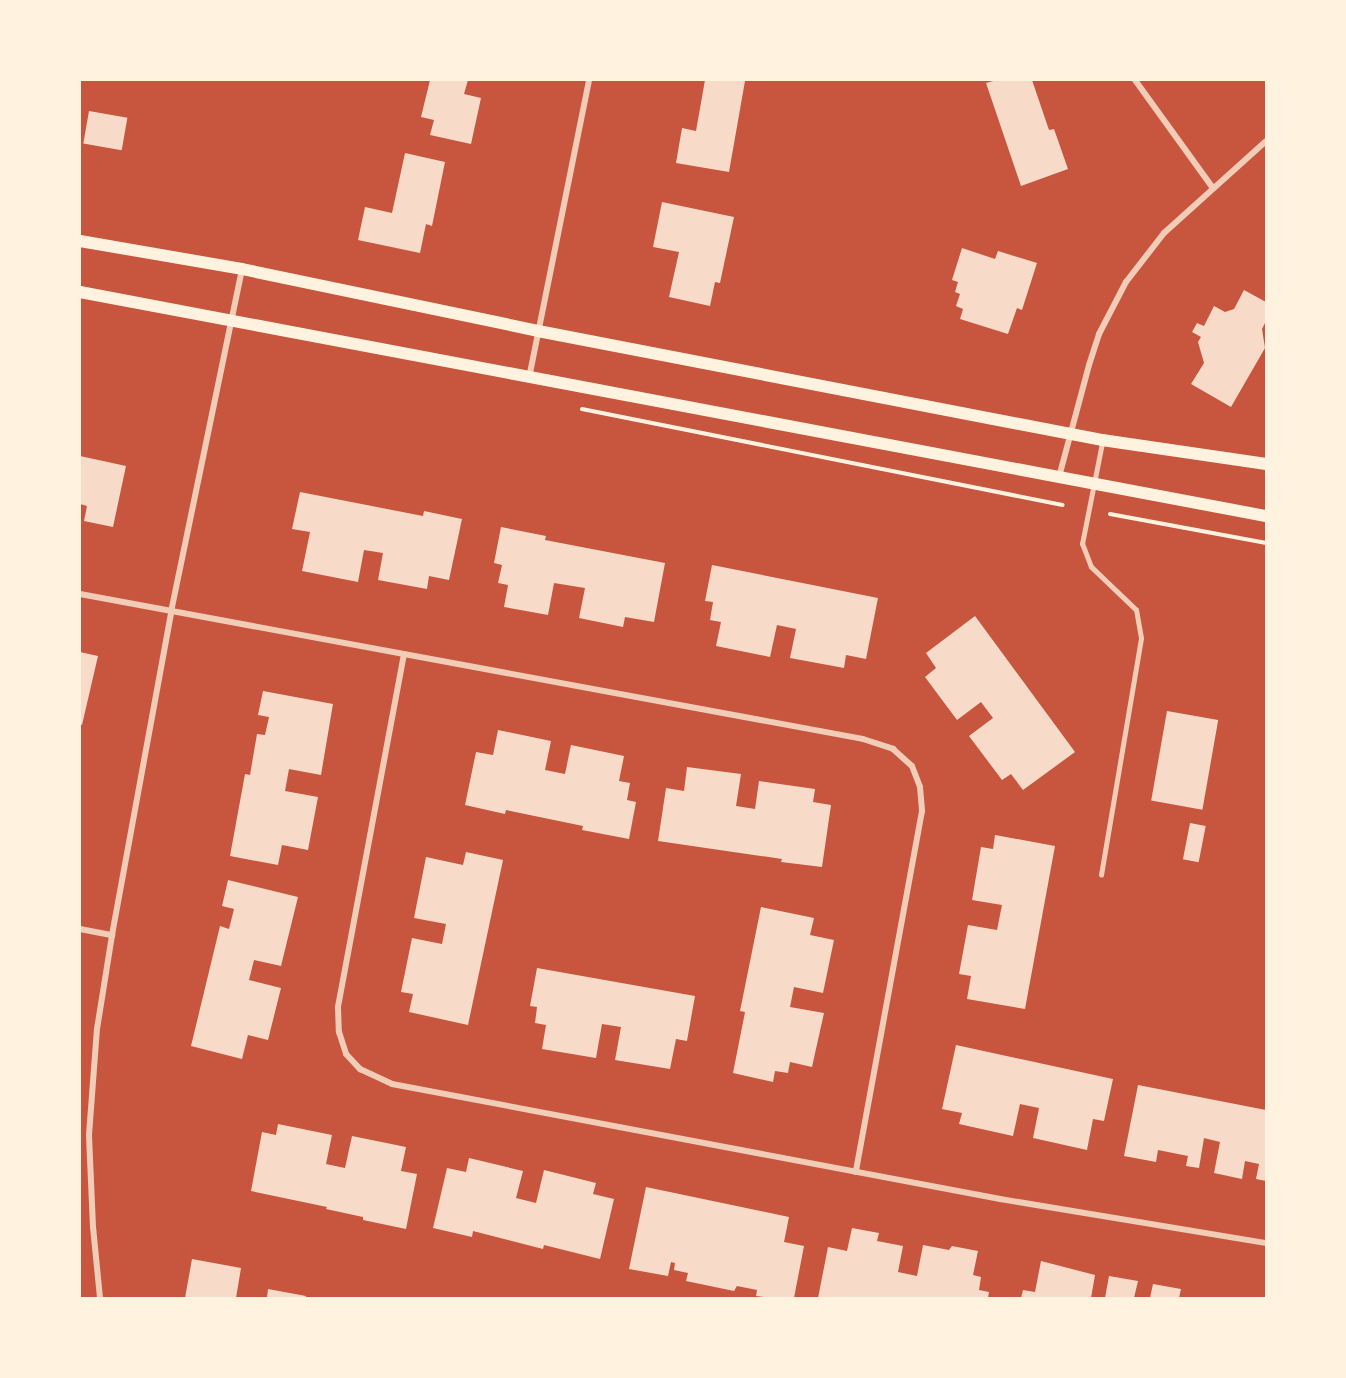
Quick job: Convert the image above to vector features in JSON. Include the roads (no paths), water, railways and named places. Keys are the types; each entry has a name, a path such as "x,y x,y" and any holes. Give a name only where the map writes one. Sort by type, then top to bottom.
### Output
{"main road":[{"path":"80,241 242,269 538,331 1102,440 1266,464"},
{"path":"80,292 1266,516"}],"street":[{"path":"529,378 589,80"},
{"path":"1135,80 1213,188"},
{"path":"1059,477 1069,433 1099,334 1126,282 1164,233 1266,141"},
{"path":"100,1299 93,1227 89,1135 97,1029 171,612 242,269"},
{"path":"80,594 863,739 893,749 912,766 920,788 922,811 856,1172"},
{"path":"404,654 338,1008 339,1032 346,1054 360,1069 392,1084 856,1172 1266,1243"},
{"path":"80,929 112,935"},
{"path":"80,1135 89,1135"}],"lane":[{"path":"1101,875 1141,638 1136,610 1101,578 1085,556 1083,528 1102,440"}]}
